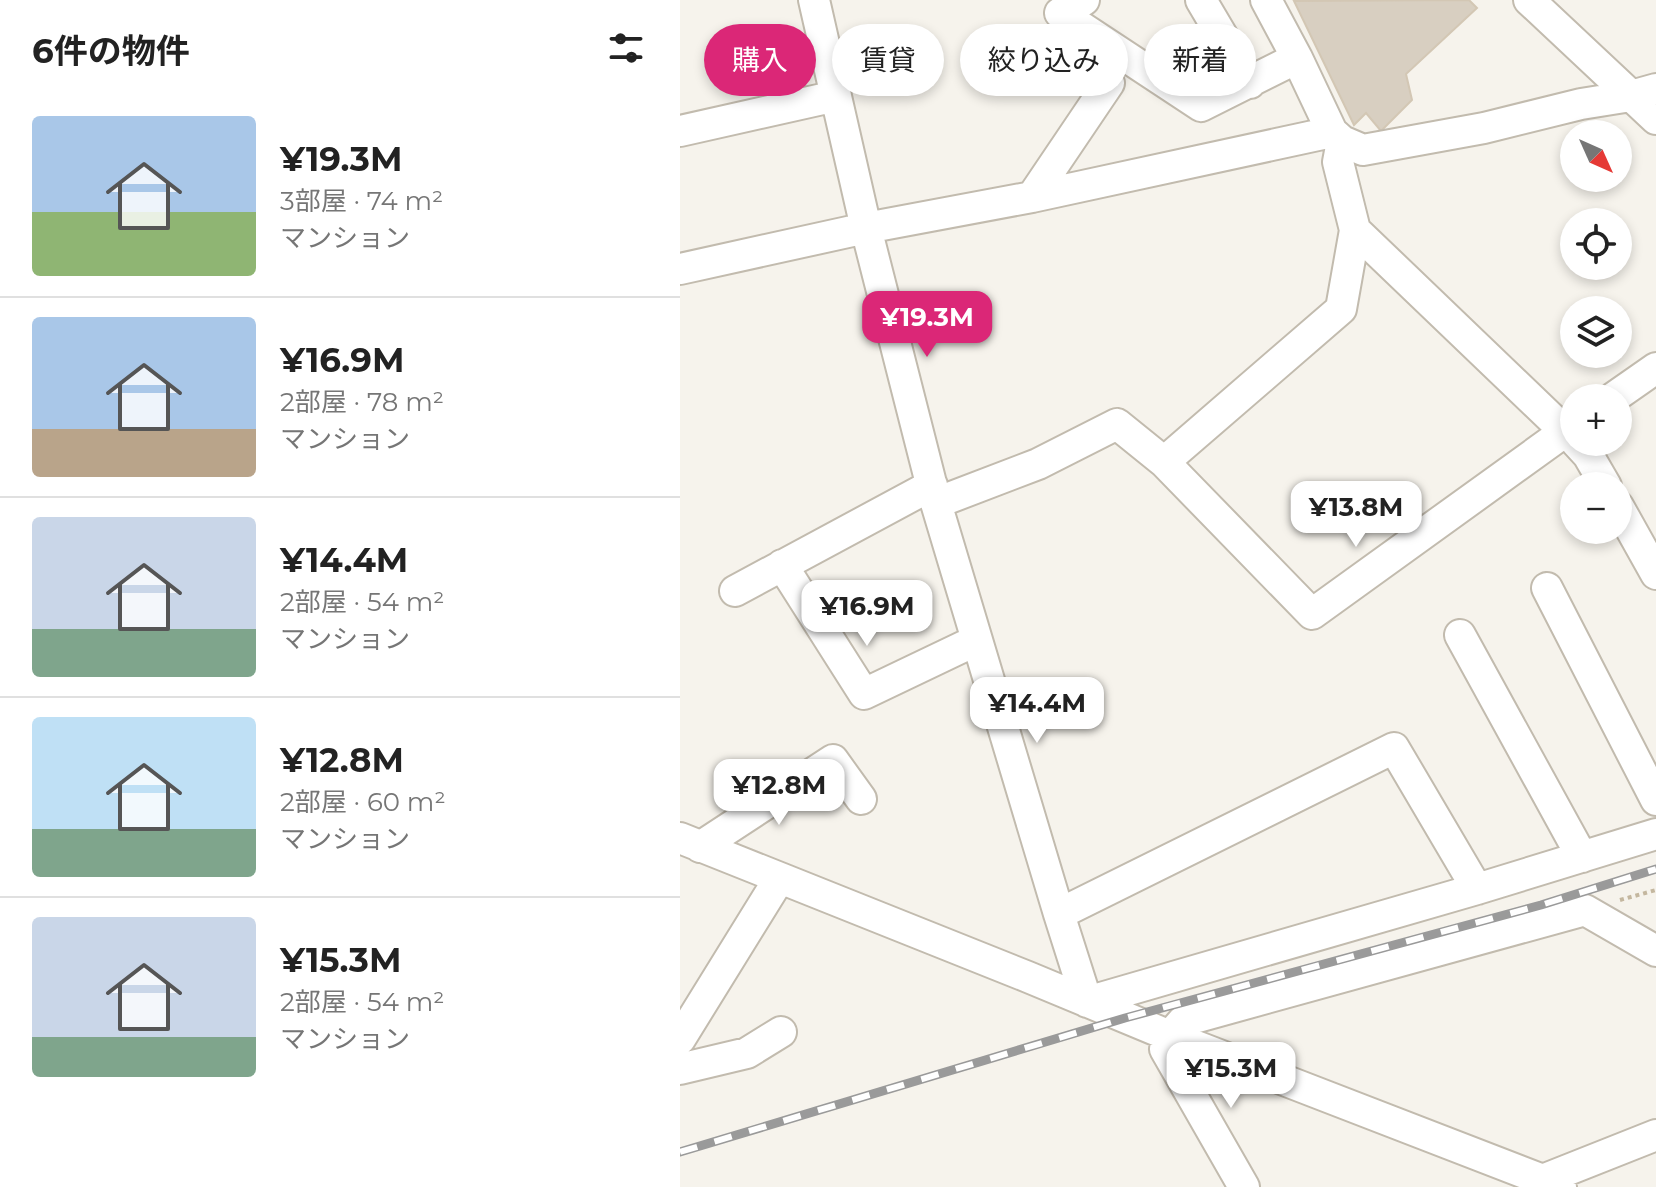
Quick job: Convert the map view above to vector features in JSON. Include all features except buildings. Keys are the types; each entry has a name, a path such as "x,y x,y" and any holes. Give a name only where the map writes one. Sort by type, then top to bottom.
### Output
{"street":[{"path":"814,0 832,79"},
{"path":"1084,0 1060,13 1144,68"},
{"path":"1201,0 1215,24"},
{"path":"1164,462 1341,309 1355,230 1338,162 1337,136 1266,0"},
{"path":"1529,0 1643,92 1656,119"},
{"path":"1256,80 1297,58"},
{"path":"680,269 866,228 1337,136 1363,150 1484,128 1643,92"},
{"path":"680,131 836,96 866,228 934,494 1087,1002"},
{"path":"1032,197 1100,96"},
{"path":"1186,96 1201,106 1222,96"},
{"path":"1355,230 1560,423"},
{"path":"1632,385 1656,368"},
{"path":"735,591 782,565 934,494 1038,464 1117,424 1164,462 1312,614 1560,442"},
{"path":"1632,531 1656,574"},
{"path":"782,565 864,694 977,640"},
{"path":"1547,588 1656,800"},
{"path":"1460,635 1582,857"},
{"path":"1059,914 1394,748 1477,889"},
{"path":"690,842 833,760 861,799"},
{"path":"1087,1002 1656,834"},
{"path":"690,842 1544,1185 1656,1135"},
{"path":"680,1039 779,879"},
{"path":"1244,1187 1165,1049 1170,1036 1183,1021 1585,910 1656,951"},
{"path":"680,1069 747,1053 781,1032"}],"railway":[{"path":"680,1152 1125,1018 1541,905 1656,869"}]}
